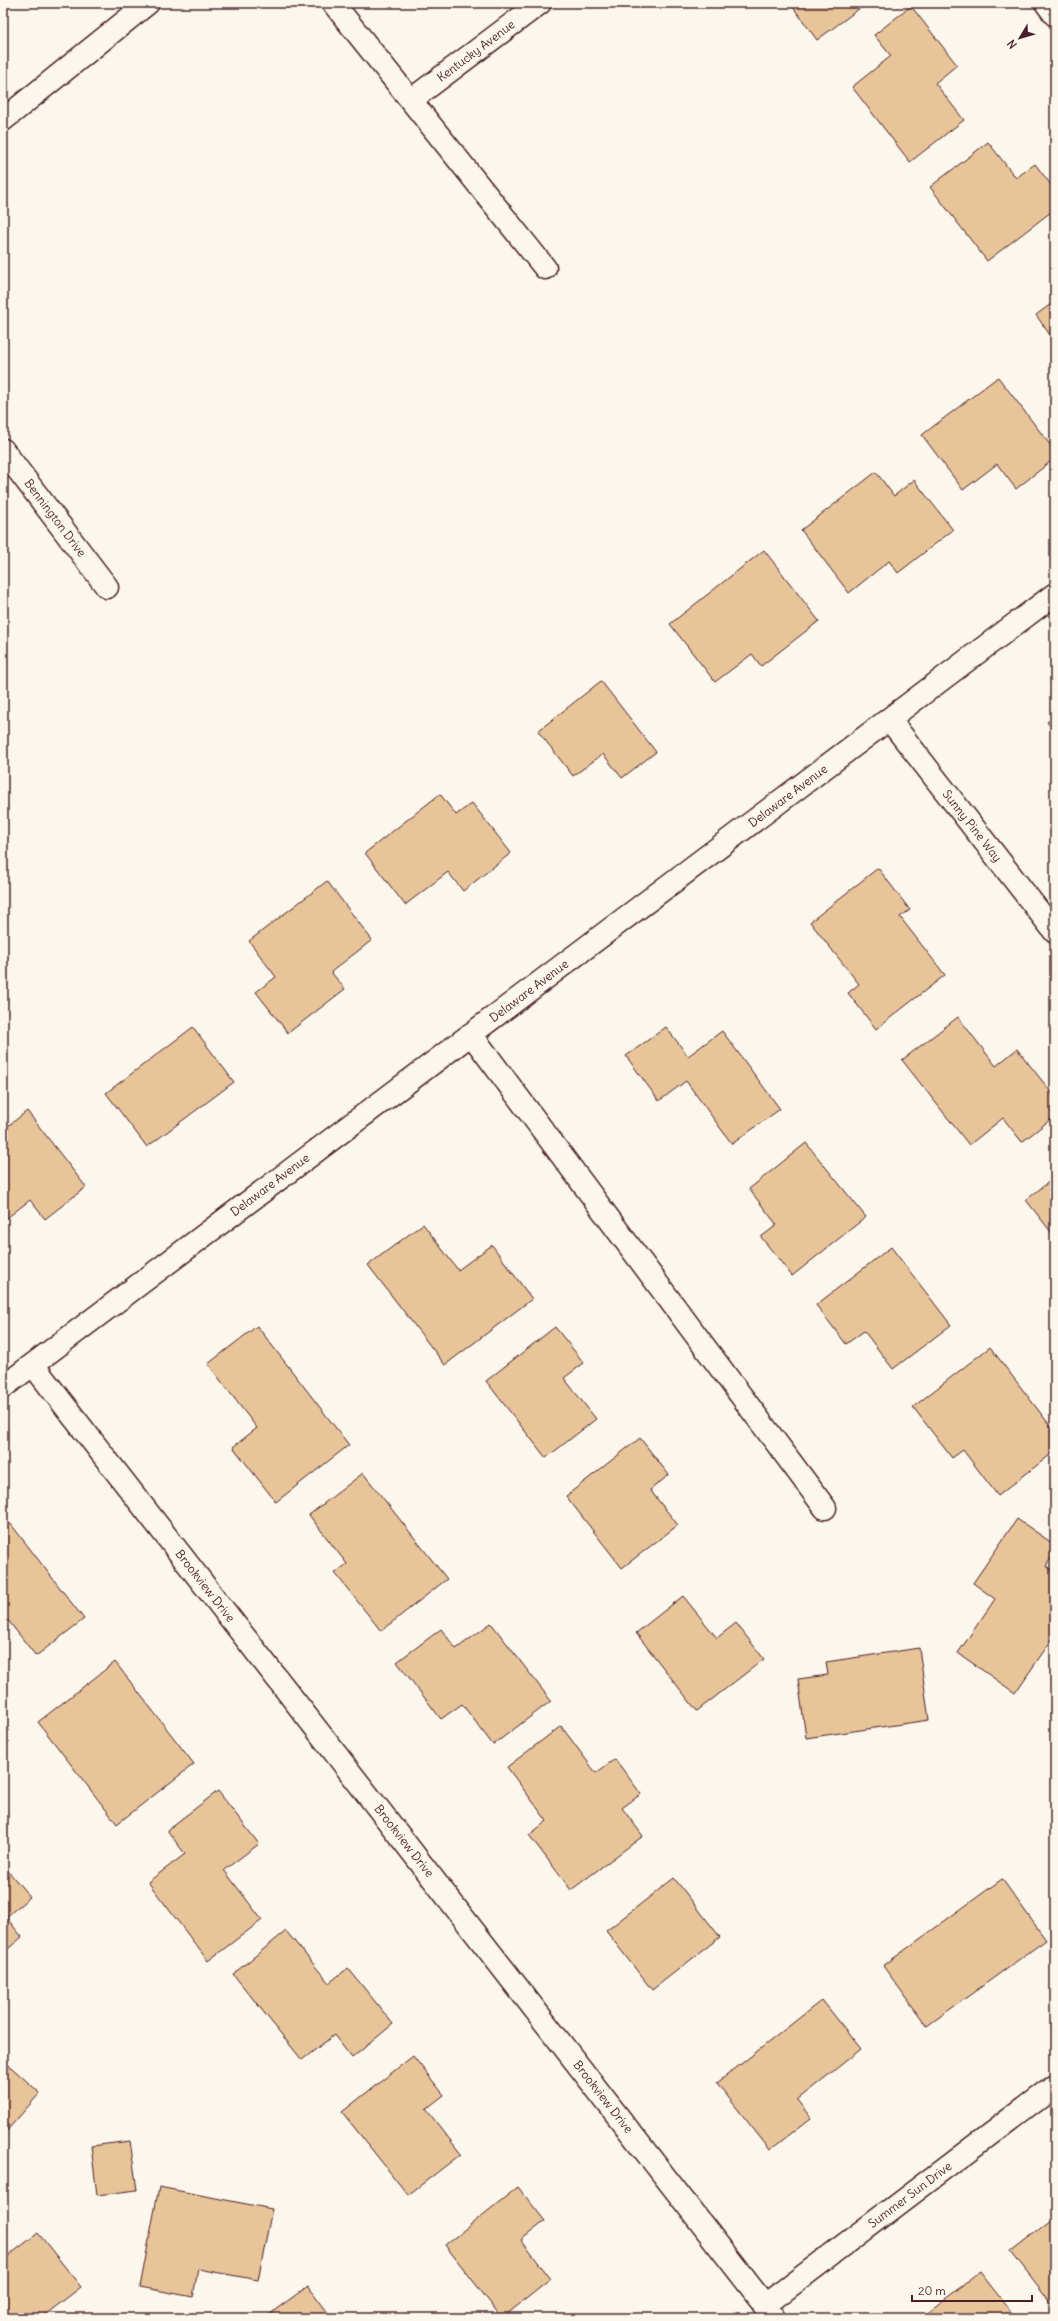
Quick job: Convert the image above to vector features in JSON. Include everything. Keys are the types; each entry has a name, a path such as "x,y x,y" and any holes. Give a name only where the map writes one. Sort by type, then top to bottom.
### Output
{"street":[{"path":"3,120 148,3"},
{"path":"333,3 545,268"},
{"name":"Kentucky Avenue","path":"411,100 540,3"},
{"path":"1046,3 1055,15"},
{"name":"Bennington Drive","path":"3,450 107,587"},
{"name":"Delaware Avenue","path":"3,1387 1055,594"},
{"name":"Sunny Pine Way","path":"889,719 1055,932"},
{"path":"471,1034 825,1508"},
{"name":"Brookview Drive","path":"33,1365 770,2312"},
{"name":"Summer Sun Drive","path":"770,2312 1055,2085"}],"building":[{"path":"790,3 867,3 817,40"},
{"path":"911,6 957,65 935,83 964,120 910,162 852,87 891,56 874,35"},
{"path":"988,142 1016,178 1035,164 1055,190 1055,209 987,261 930,187"},
{"path":"1055,301 1055,342 1036,315"},
{"path":"998,377 1055,451 1055,458 1016,489 997,464 963,490 922,435"},
{"path":"876,472 894,496 914,480 953,530 898,573 889,561 849,593 801,530"},
{"path":"764,550 819,621 761,666 752,654 715,682 670,624"},
{"path":"601,681 656,752 622,778 603,754 573,776 538,731"},
{"path":"1055,716 1055,733 1047,722"},
{"path":"440,794 456,815 472,803 511,853 463,891 448,872 405,905 365,853"},
{"path":"878,868 910,910 900,917 945,975 876,1029 848,993 859,984 810,922"},
{"path":"327,881 372,940 331,972 345,989 288,1033 256,992 276,977 249,941"},
{"path":"958,1017 996,1066 1017,1049 1055,1097 1055,1116 1022,1142 1003,1118 969,1145 902,1060"},
{"path":"193,1027 234,1082 147,1147 106,1093"},
{"path":"666,1027 688,1056 722,1031 780,1109 732,1144 686,1081 659,1101 626,1056"},
{"path":"27,1111 86,1187 45,1219 30,1200 3,1221 3,1130"},
{"path":"806,1143 866,1217 792,1276 761,1237 777,1225 749,1189"},
{"path":"1055,1177 1055,1237 1026,1200"},
{"path":"423,1224 458,1270 492,1245 532,1299 445,1365 368,1265"},
{"path":"891,1247 951,1325 893,1369 864,1331 846,1344 816,1305"},
{"path":"257,1326 349,1445 276,1502 233,1447 257,1428 208,1364"},
{"path":"555,1327 584,1363 564,1378 596,1419 546,1458 486,1381"},
{"path":"990,1347 1055,1432 1055,1451 998,1496 963,1450 952,1458 913,1407"},
{"path":"640,1438 669,1475 650,1490 678,1525 622,1568 566,1496"},
{"path":"363,1473 447,1579 381,1631 335,1573 347,1564 309,1515"},
{"path":"1017,1519 1055,1545 1055,1552 1046,1566 1055,1572 1055,1635 1015,1693 958,1653 995,1599 973,1583"},
{"path":"10,1523 84,1619 36,1656 3,1614 3,1528"},
{"path":"683,1596 717,1638 736,1623 764,1659 697,1711 636,1633"},
{"path":"491,1623 551,1701 493,1745 462,1704 441,1719 397,1662 441,1629 456,1649"},
{"path":"919,1648 929,1720 806,1738 798,1679 828,1675 826,1662"},
{"path":"115,1662 194,1764 117,1824 38,1722"},
{"path":"561,1726 596,1773 615,1759 641,1794 622,1808 643,1836 571,1890 529,1835 547,1821 507,1767"},
{"path":"218,1791 259,1844 224,1870 262,1920 208,1961 148,1882 185,1854 167,1830"},
{"path":"1055,1821 1055,1832 1050,1825"},
{"path":"3,1865 30,1897 6,1917 22,1937 3,1953"},
{"path":"674,1878 720,1937 652,1990 606,1931"},
{"path":"1002,1879 1046,1940 927,2026 883,1966"},
{"path":"286,1931 329,1983 348,1968 393,2024 352,2058 334,2035 302,2060 233,1974"},
{"path":"822,2000 861,2049 797,2100 811,2118 770,2150 717,2083"},
{"path":"413,2056 444,2095 426,2109 461,2154 408,2195 342,2112"},
{"path":"3,2060 40,2093 3,2135"},
{"path":"130,2141 137,2190 97,2195 91,2146"},
{"path":"159,2187 272,2209 258,2280 198,2269 193,2297 140,2287"},
{"path":"518,2187 545,2221 521,2240 551,2279 502,2318 445,2245"},
{"path":"1055,2216 1055,2307 1011,2250"},
{"path":"38,2233 81,2287 41,2318 3,2318 3,2260"},
{"path":"980,2272 1016,2318 920,2318"},
{"path":"308,2286 332,2318 264,2318"}]}
